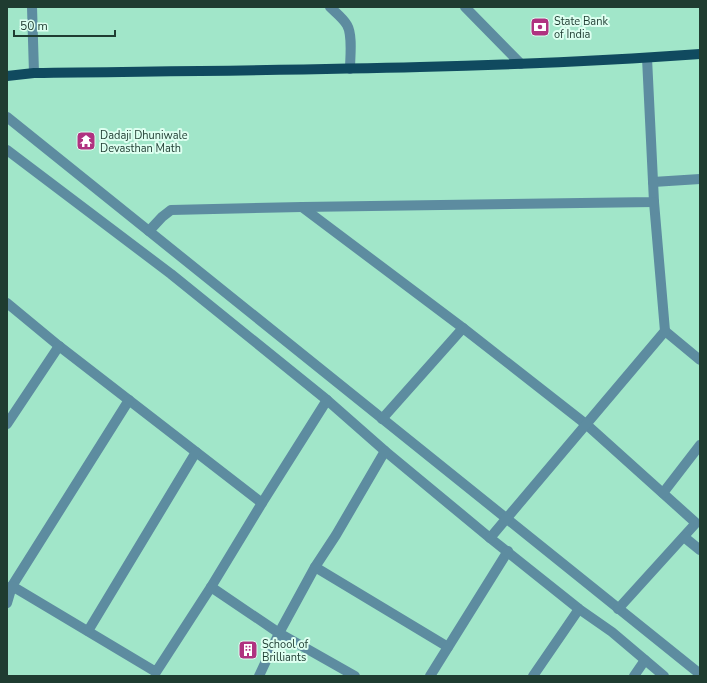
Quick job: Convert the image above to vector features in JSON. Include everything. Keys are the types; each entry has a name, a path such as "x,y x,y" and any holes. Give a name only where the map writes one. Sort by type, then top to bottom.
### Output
{"main road":[{"path":"7,76 34,73 350,69 521,64 700,54"}],"street":[{"path":"32,7 34,73"},
{"path":"330,7 348,26 350,34 350,69"},
{"path":"465,7 521,64"},
{"path":"490,538 665,331 654,202 647,58"},
{"path":"7,117 700,674"},
{"path":"7,150 171,274 327,400 385,451 490,538 579,609 612,632 664,676"},
{"path":"653,182 700,179"},
{"path":"150,231 167,212 171,210 654,202"},
{"path":"302,207 463,328 587,425 696,523 618,609"},
{"path":"7,303 59,346 262,503"},
{"path":"382,419 463,328"},
{"path":"665,331 700,360"},
{"path":"7,424 59,346"},
{"path":"7,604 12,586 129,400"},
{"path":"12,586 88,631 155,674 327,400"},
{"path":"663,493 700,446"},
{"path":"259,676 279,633 315,567 336,535 385,451"},
{"path":"88,631 196,452"},
{"path":"684,537 700,550"},
{"path":"430,676 508,551"},
{"path":"315,567 448,647"},
{"path":"211,587 279,633 355,676"},
{"path":"533,676 579,609"},
{"path":"634,676 645,660"}],"place":[{"name":"State Bank of India","path":"540,27"},
{"name":"Dadaji Dhuniwale Devasthan Math","path":"86,141"},
{"name":"School of Brilliants","path":"248,650"}]}
